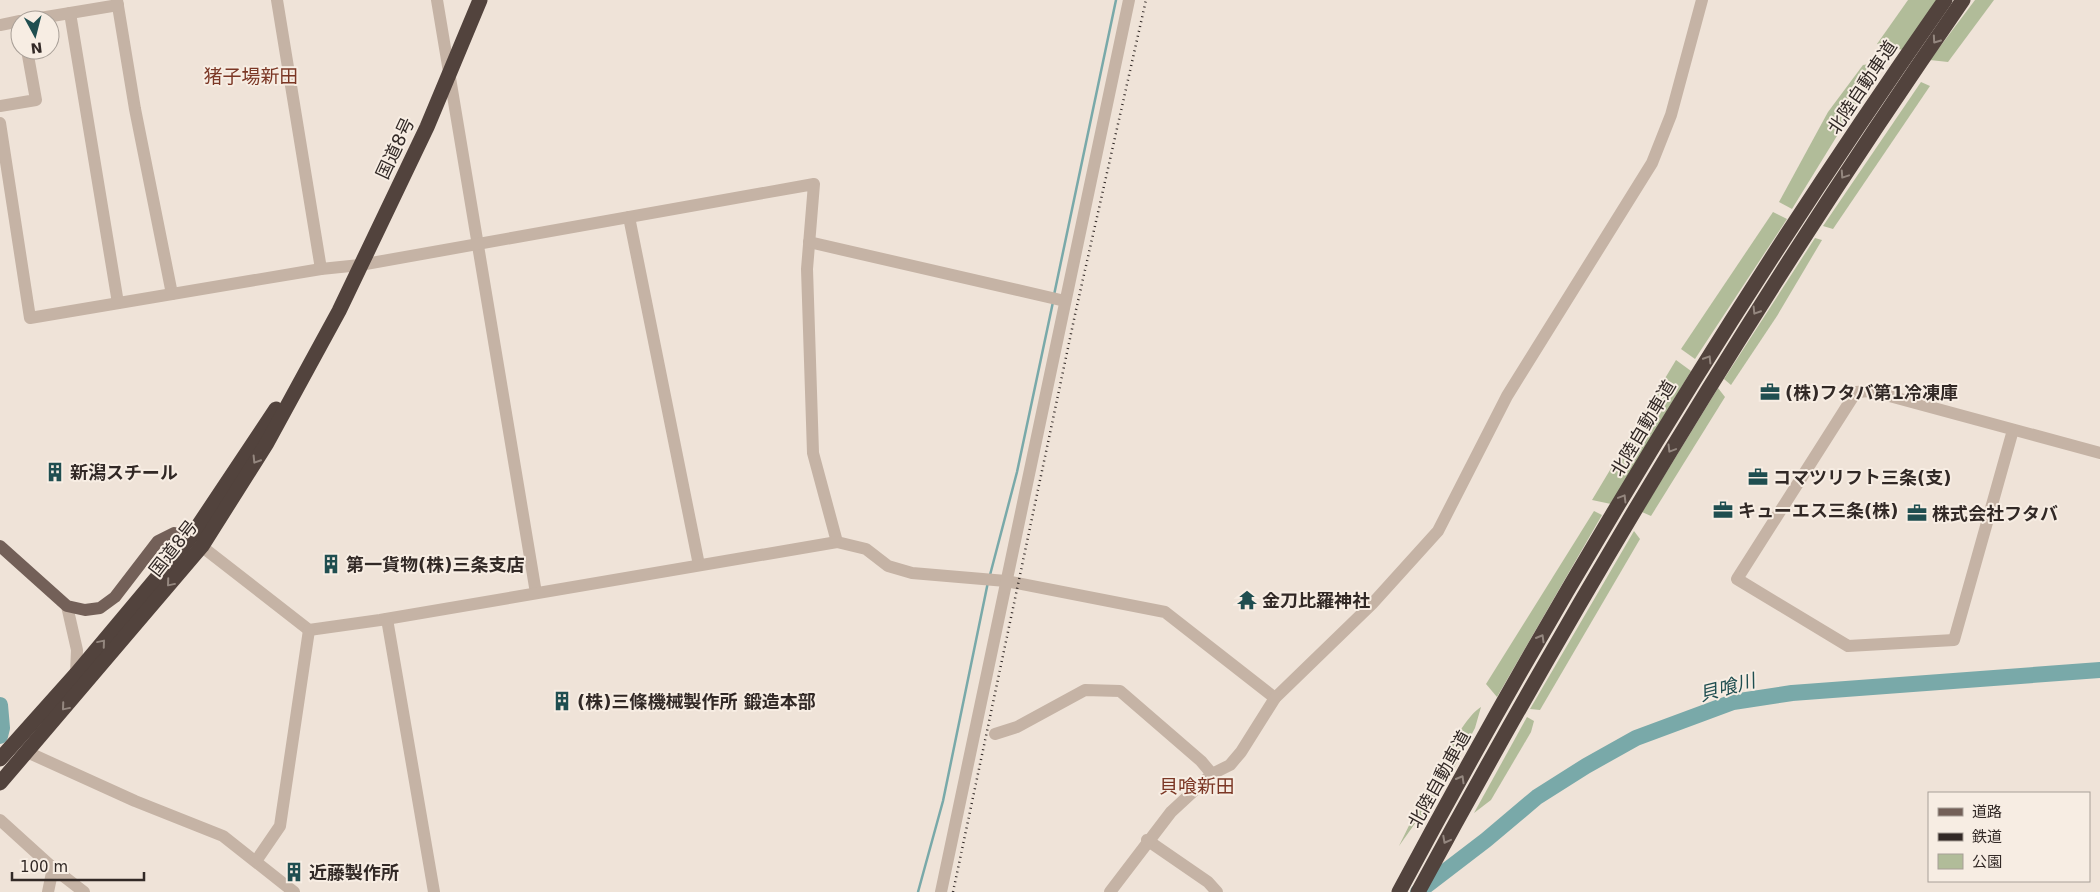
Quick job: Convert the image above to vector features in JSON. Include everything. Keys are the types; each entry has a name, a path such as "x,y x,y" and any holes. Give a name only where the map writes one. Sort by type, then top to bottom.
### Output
{"highway":[{"name":"国道8号","path":"0,783 196,542 267,443 338,310 427,127 480,0"},
{"name":"北陸自動車道","path":"1399,892 1558,608 1698,374 1825,175 1945,0"},
{"name":"北陸自動車道","path":"1418,892 1469,797 1603,562 1709,386 1840,181 1964,0"},
{"name":"国道8号","path":"0,758 196,542"}],"main road":[{"path":"0,546 68,606 85,610 100,608 115,597 158,541 174,533 196,542"}],"street":[{"path":"277,0 321,269"},
{"path":"437,0 536,593"},
{"path":"941,892 1006,581 1061,301 1129,0"},
{"path":"1110,892 1147,840 1171,812 1212,774 1230,765 1241,752 1275,698 1372,604 1438,531 1507,396 1652,163 1671,115 1702,0"},
{"path":"60,15 117,3 135,109 172,294"},
{"path":"70,13 118,303"},
{"path":"0,106 36,100 29,60"},
{"path":"0,129 30,318 321,269 360,265 814,184 808,278 813,453 837,542"},
{"path":"629,217 699,565"},
{"path":"809,242 1061,301"},
{"path":"2013,430 1954,640 1848,646 1737,580 1856,392 1871,391 2100,453"},
{"path":"196,542 309,630 387,619 837,542 866,550 888,566 912,573 968,576 1006,581 1165,612 1275,698"},
{"path":"68,606 77,650 76,674"},
{"path":"387,619 434,892"},
{"path":"256,861 280,826 309,630"},
{"path":"995,734 1017,727 1085,690 1120,691 1201,761 1212,774"},
{"path":"27,752 135,801 223,836 294,892"},
{"path":"0,820 53,868 84,892"},
{"path":"1147,840 1208,882 1216,892"},
{"path":"48,892 53,868"}],"green space":[{"path":"1908,0 1938,0 1903,50 1877,44"},
{"path":"1975,0 1994,0 1948,62 1930,60"},
{"path":"1863,65 1880,66 1792,209 1779,202 1828,112"},
{"path":"1921,82 1930,86 1833,229 1823,226"},
{"path":"1773,212 1787,219 1695,359 1681,349"},
{"path":"1815,238 1822,240 1777,316 1731,385 1724,379"},
{"path":"1676,360 1691,371 1611,504 1592,500"},
{"path":"1718,388 1725,397 1651,516 1642,512"},
{"path":"1594,511 1602,515 1497,697 1486,684"},
{"path":"1634,531 1640,539 1540,710 1530,709"},
{"path":"1481,707 1475,728 1428,817 1416,822 1399,846 1448,749 1471,716"},
{"path":"1527,717 1534,721 1531,732 1491,800 1474,813"}],"waterway":[{"path":"1054,295 1116,0"},
{"path":"990,575 1017,472 1053,302"},
{"path":"918,892 943,801 988,582"},
{"name":"貝喰川","path":"1418,892 1486,840 1537,797 1586,766 1636,738 1733,702 1792,693 2100,670"},
{"path":"0,705 2,728 0,736"}],"railway":[{"path":"953,892 1076,310 1146,0"}],"place":[{"name":"(株)フタバ第1冷凍庫","path":"1770,392"},
{"name":"新潟スチール","path":"55,472"},
{"name":"コマツリフト三条(支)","path":"1758,477"},
{"name":"キューエス三条(株)","path":"1723,510"},
{"name":"株式会社フタバ","path":"1917,513"},
{"name":"第一貨物(株)三条支店","path":"331,564"},
{"name":"金刀比羅神社","path":"1247,600"},
{"name":"(株)三條機械製作所 鍛造本部","path":"562,701"},
{"name":"近藤製作所","path":"294,872"}],"district":[{"name":"猪子場新田","path":"251,76"},
{"name":"貝喰新田","path":"1197,786"}]}
